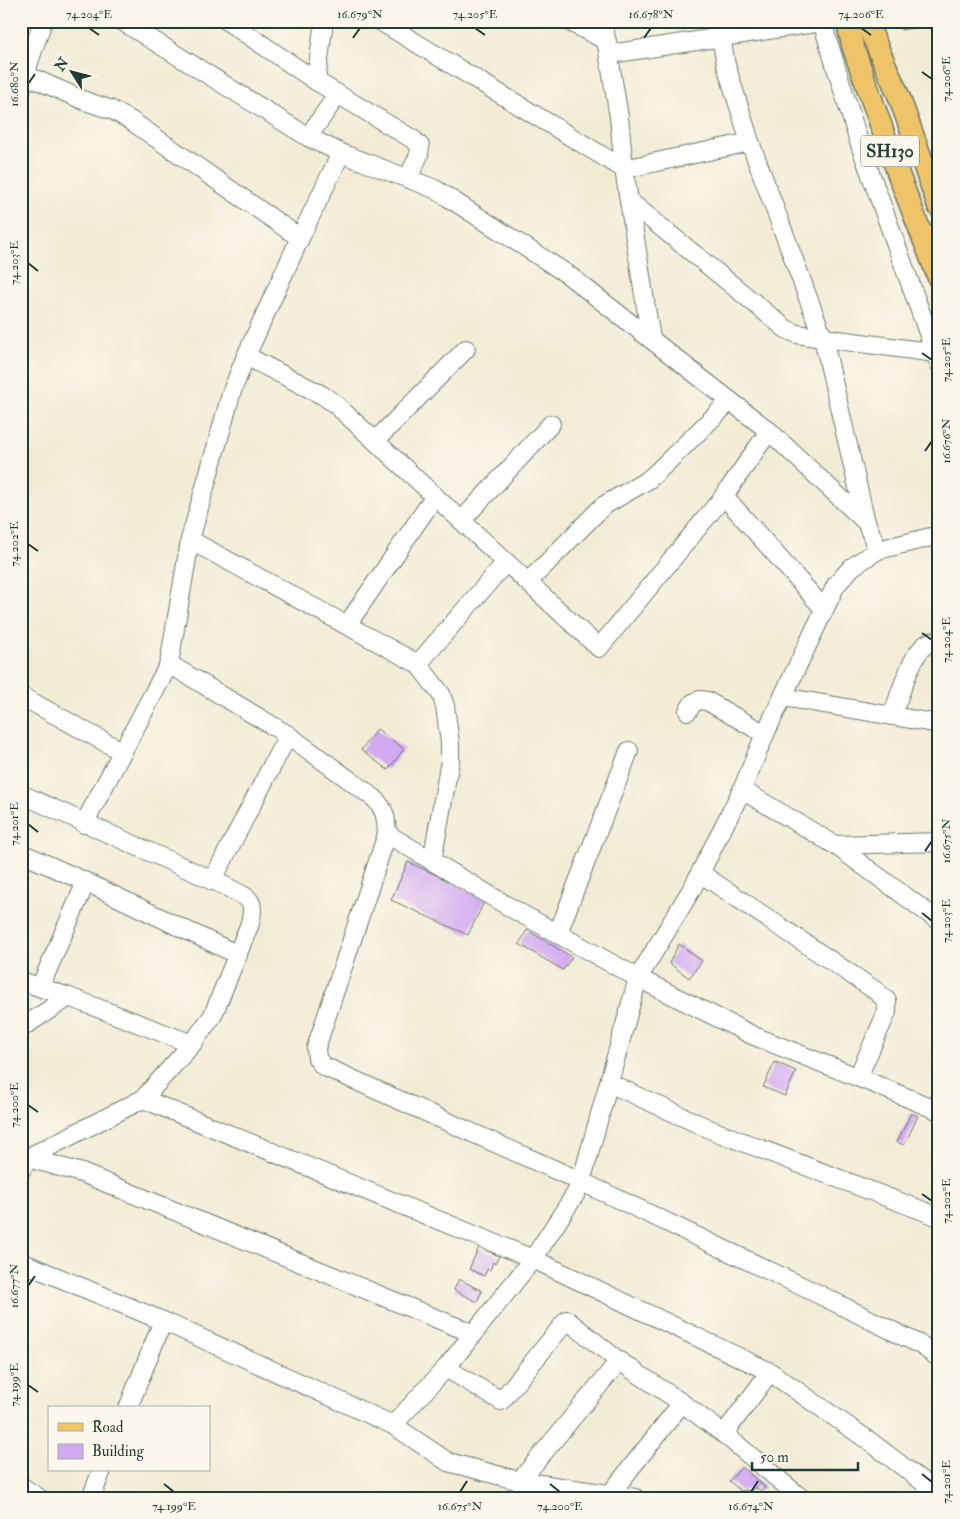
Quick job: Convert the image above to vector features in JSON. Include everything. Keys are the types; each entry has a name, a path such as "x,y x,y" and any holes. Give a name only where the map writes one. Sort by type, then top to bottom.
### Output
{"main road":[{"name":"SH130","path":"847,21 853,47 931,237 939,279"},
{"path":"866,21 898,94 939,207"}],"street":[{"path":"43,21 24,72 84,100 112,110 130,120 300,238"},
{"path":"122,21 308,137 341,153 435,189 567,274 769,431 866,522"},
{"path":"227,21 316,81 414,140 420,146 419,155 408,178"},
{"path":"316,81 324,21"},
{"path":"380,21 624,169 750,142"},
{"path":"568,21 608,48 719,30 829,21"},
{"path":"603,21 620,117 624,169 652,339"},
{"path":"630,201 786,329 797,334 937,358 860,144 822,22"},
{"path":"719,30 726,66 750,142 823,338 866,522 878,550"},
{"path":"308,137 338,94"},
{"path":"84,824 169,664 190,540 232,391 300,238 341,153"},
{"path":"376,440 466,349"},
{"path":"246,356 322,395 376,440 599,648 724,496 769,431"},
{"path":"528,582 603,506 652,476 730,401"},
{"path":"462,520 551,424"},
{"path":"347,625 436,496"},
{"path":"724,496 824,609"},
{"path":"394,1425 446,1368 533,1259 576,1193 638,978 700,873 742,790 765,734 836,585 852,567 878,550 939,535"},
{"path":"190,540 418,664 441,694 445,706 450,743 450,761 432,861"},
{"path":"418,664 506,562"},
{"path":"892,716 914,658 921,648 930,642 939,642"},
{"path":"169,664 288,735 374,798 382,806 386,816 387,834 316,1048 317,1058 323,1066 580,1181 816,1293 921,1345 939,1358"},
{"path":"21,696 123,752"},
{"path":"783,697 939,724"},
{"path":"688,711 693,703 700,700 707,701 765,734"},
{"path":"212,881 288,735"},
{"path":"558,933 630,751"},
{"path":"742,790 835,845 939,921"},
{"path":"21,794 248,898 253,904 251,920 213,1015 192,1044 143,1099 24,1161"},
{"path":"387,834 511,908 638,978 754,1036 939,1111"},
{"path":"835,845 939,842"},
{"path":"21,853 238,955"},
{"path":"700,873 868,986 887,1001 887,1012 858,1077"},
{"path":"40,987 86,882"},
{"path":"21,981 69,997 192,1044"},
{"path":"21,1028 69,997"},
{"path":"608,1082 714,1131 939,1217"},
{"path":"143,1099 533,1259 770,1372 872,1443 939,1494"},
{"path":"24,1161 82,1174 474,1334"},
{"path":"21,1262 163,1321 394,1425 448,1462 520,1481 610,1496 635,1498"},
{"path":"446,1368 501,1400 567,1320 619,1361 724,1434 800,1498"},
{"path":"129,1406 163,1321"},
{"path":"520,1481 619,1361"},
{"path":"724,1434 770,1372"},
{"path":"610,1496 682,1404"},
{"path":"91,1498 101,1472"},
{"path":"21,1486 39,1498"}],"building":[{"path":"900,21 939,21 939,24 901,30"},
{"path":"377,729 404,749 388,770 361,750"},
{"path":"408,862 486,898 468,935 391,900"},
{"path":"527,930 572,957 563,970 519,944"},
{"path":"679,944 702,961 689,978 669,963"},
{"path":"775,1062 796,1071 785,1096 763,1087"},
{"path":"911,1113 918,1116 904,1145 897,1142"},
{"path":"479,1247 499,1256 495,1264 493,1262 490,1270 488,1268 484,1276 469,1269"},
{"path":"459,1279 482,1291 477,1302 454,1290"},
{"path":"742,1467 765,1487 762,1491 755,1487 752,1491 741,1491 729,1481"}]}
